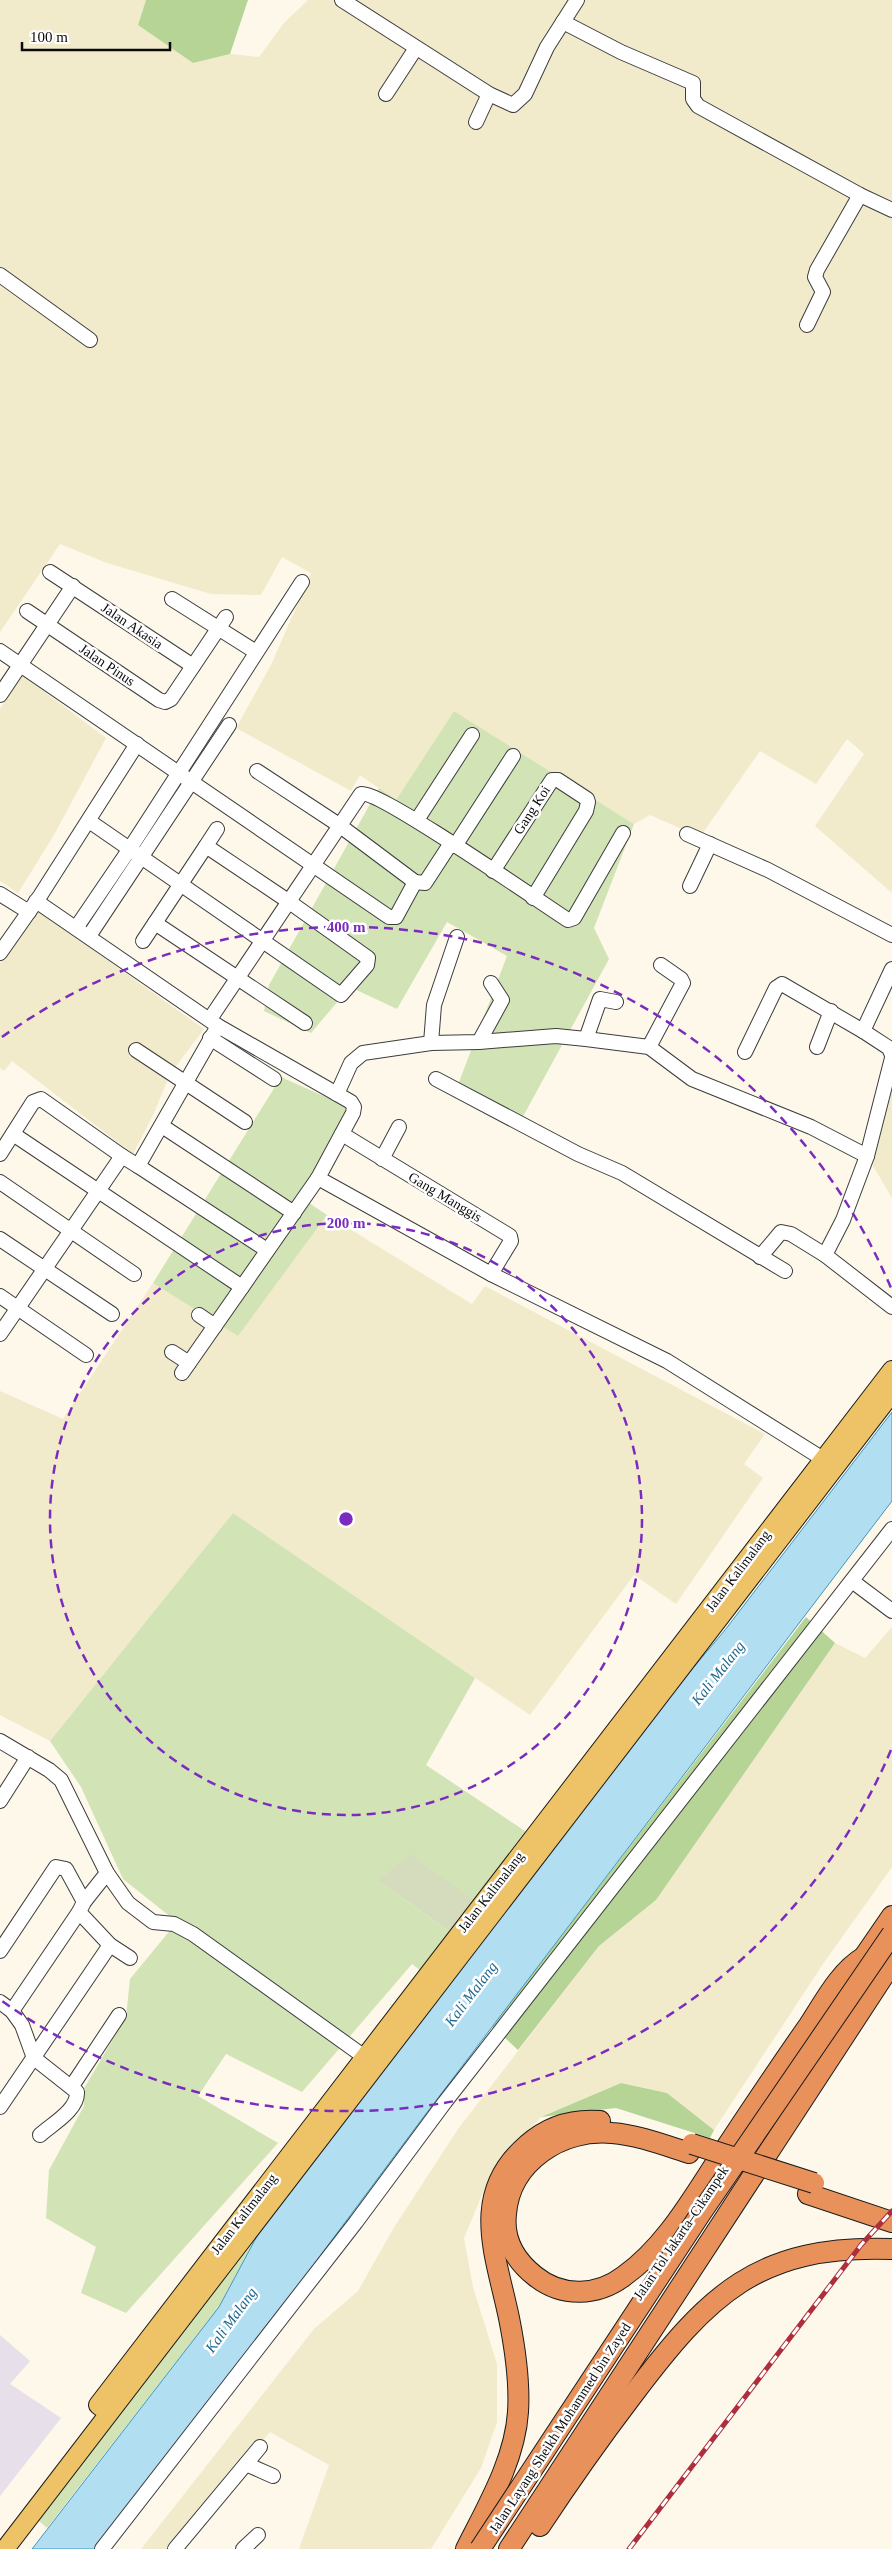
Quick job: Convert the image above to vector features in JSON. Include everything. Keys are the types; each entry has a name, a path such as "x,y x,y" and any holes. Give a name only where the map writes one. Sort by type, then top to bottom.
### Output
{"highway":[{"name":"Jalan Tol Jakarta–Cikampek","path":"470,2549 892,1916"},
{"name":"Jalan Layang Sheikh Mohammed bin Zayed","path":"480,2549 701,2213 892,1934"},
{"name":"Jalan Layang Sheikh Mohammed bin Zayed","path":"495,2549 633,2332 892,1944"},
{"path":"691,2149 611,2133 582,2134 548,2148 526,2166 512,2191 507,2206 505,2226 507,2237 518,2259 539,2279 551,2286 577,2292 602,2289 632,2270 657,2245 688,2206 781,2064 835,1986 864,1957"},
{"name":"Jalan Tol Jakarta–Cikampek","path":"509,2549 892,1963"},
{"path":"466,2549 498,2482 511,2446 518,2413 515,2356 490,2233 495,2194 508,2165 525,2146 548,2130 570,2122 583,2120 629,2126 691,2149 811,2188 892,2210"},
{"path":"811,2188 892,2222"},
{"path":"525,2549 608,2428 658,2361 709,2306 742,2281 789,2260 832,2250 892,2249"}],"main road":[{"name":"Jalan Kalimalang","path":"5,2549 103,2409 829,1463 892,1370"},
{"name":"Jalan Kalimalang","path":"829,1463 892,1393"}],"street":[{"path":"342,0 489,94 513,105 521,100 547,47 577,0"},
{"path":"563,22 621,52 693,83 694,99 698,106 860,195 892,210"},
{"path":"386,94 416,48"},
{"path":"476,122 489,94"},
{"path":"807,325 823,292 815,277 817,270 860,195"},
{"path":"1,278 90,340"},
{"name":"Jalan Akasia","path":"50,572 193,666"},
{"path":"76,928 129,850 302,582"},
{"path":"0,695 73,586"},
{"path":"172,599 256,652"},
{"name":"Jalan Pinus","path":"28,611 159,700 168,701 193,666"},
{"path":"193,666 226,617"},
{"path":"0,651 391,918 396,917 416,882"},
{"path":"89,936 142,859 229,725"},
{"path":"417,820 472,735"},
{"path":"0,953 32,907 137,744"},
{"path":"257,771 339,825 416,882 425,883 513,756"},
{"name":"Gang Koi","path":"493,871 552,780 558,780 587,799 586,811 533,898"},
{"path":"138,1166 210,1038 214,1023 238,978 359,796 364,793 417,820 568,920 574,918 623,833"},
{"path":"88,821 263,940 340,995 367,965 368,958 206,846"},
{"path":"143,941 217,829"},
{"path":"687,834 768,870 892,935"},
{"path":"690,886 710,844"},
{"path":"0,894 76,928 214,1023 337,1094 354,1107 354,1113 318,1178 186,1368 172,1352"},
{"path":"155,923 305,1024"},
{"path":"431,1043 434,1005 458,937"},
{"path":"649,1047 683,983 682,979 661,965"},
{"path":"863,1031 892,969"},
{"path":"479,1042 502,1000 491,983"},
{"path":"745,1052 778,986 785,984 863,1031 888,1048 892,1056 867,1156 843,1220 825,1255"},
{"path":"586,1039 600,999 616,1002"},
{"path":"817,1047 831,1011"},
{"path":"337,1094 351,1063 363,1053 431,1043 479,1042 556,1036 586,1039 649,1047 692,1078 811,1127 867,1156"},
{"path":"210,1038 274,1079"},
{"path":"136,1050 245,1122"},
{"path":"436,1079 578,1154 629,1176 760,1257 785,1270"},
{"path":"0,1154 33,1102 41,1099 122,1156 267,1250"},
{"path":"162,1126 294,1213"},
{"path":"382,1159 399,1127"},
{"path":"13,1134 97,1192 242,1287"},
{"name":"Gang Manggis","path":"342,1134 510,1236 511,1241 491,1274"},
{"path":"0,1334 122,1156"},
{"path":"318,1178 491,1274 667,1361 829,1463"},
{"path":"0,1182 134,1274"},
{"path":"760,1257 781,1232 791,1234 825,1255 892,1306"},
{"path":"0,1239 112,1314"},
{"path":"0,1296 86,1355"},
{"path":"199,1315 215,1326"},
{"path":"102,2549 356,2222 433,2118 892,1528"},
{"path":"852,1581 892,1611"},
{"path":"0,1741 50,1770 61,1780 107,1874 128,1903 154,1922 178,1925 193,1934 370,2061"},
{"path":"0,1801 28,1757"},
{"path":"0,1951 56,1867 66,1870 82,1907 110,1945 130,1958"},
{"path":"12,2012 82,1907 107,1874"},
{"path":"0,2107 110,1945"},
{"path":"0,2002 12,2012 22,2025 34,2058 72,2086 78,2094 75,2103 40,2135"},
{"path":"72,2086 119,2015"},
{"path":"175,2549 260,2447"},
{"path":"246,2464 273,2476"},
{"path":"243,2549 258,2535"}],"shaded area":[{"path":"0,0 146,0 138,25 193,63 230,54 259,57 284,23 308,0 892,0 892,893 815,826 864,754 847,739 816,784 760,751 700,837 650,815 634,824 454,711 396,800 360,775 351,791 236,728 271,665 311,573 282,557 261,595 211,594 107,563 60,544 0,632"},
{"path":"22,675 106,738 54,835 18,893 0,881 0,709"},
{"path":"37,910 204,1029 170,1074 154,1113 133,1154 12,1061 4,1071 0,1068 0,963"},
{"path":"892,1072 892,1198 869,1159"},
{"path":"327,1215 472,1304 485,1286 765,1434 744,1464 763,1478 676,1604 634,1575 530,1715 233,1513 50,1741 0,1715 0,1391 63,1419 153,1283 238,1335"},
{"path":"892,1627 892,1867 823,1964 714,2130 667,2093 621,2083 541,2117 492,2171 464,2238 473,2287 497,2364 497,2422 481,2468 431,2549 299,2549 329,2465 270,2432 171,2549 141,2549 314,2329 358,2291 393,2229 458,2129 599,1946 656,1900 835,1643 865,1658"},
{"path":"0,2335 30,2361 10,2384 61,2418 0,2496"}],"green space":[{"path":"146,0 248,0 230,54 193,63 138,25"},
{"path":"454,711 634,824 594,928 609,959 520,1122 456,1090 507,956 447,922 397,1009 350,987 311,1033 264,1011 269,985 379,788 396,800"},
{"path":"281,1077 348,1107 299,1196 327,1215 238,1336 153,1283"},
{"path":"233,1513 475,1678 426,1765 543,1843 492,1914 378,1881 469,1945 438,1984 412,1964 302,2092 226,2054 198,2096 278,2143 126,2313 81,2293 96,2247 46,2218 49,2170 84,2106 83,2090 126,2017 130,1979 177,1922 123,1879 81,1787 50,1741"},
{"path":"806,1617 835,1643 656,1900 599,1946 518,2050 492,2026"},
{"path":"410,1854 492,1914 469,1945 378,1881"},
{"path":"621,2083 667,2093 714,2130 710,2138 616,2108 541,2117"},
{"path":"264,2223 219,2307 47,2528 31,2514"}],"water":[{"name":"Kali Malang","path":"892,1412 892,1501 422,2119 102,2549 32,2549 219,2307 264,2223 545,1844 725,1630"}],"railway":[{"path":"629,2549 861,2245 892,2211"}]}
